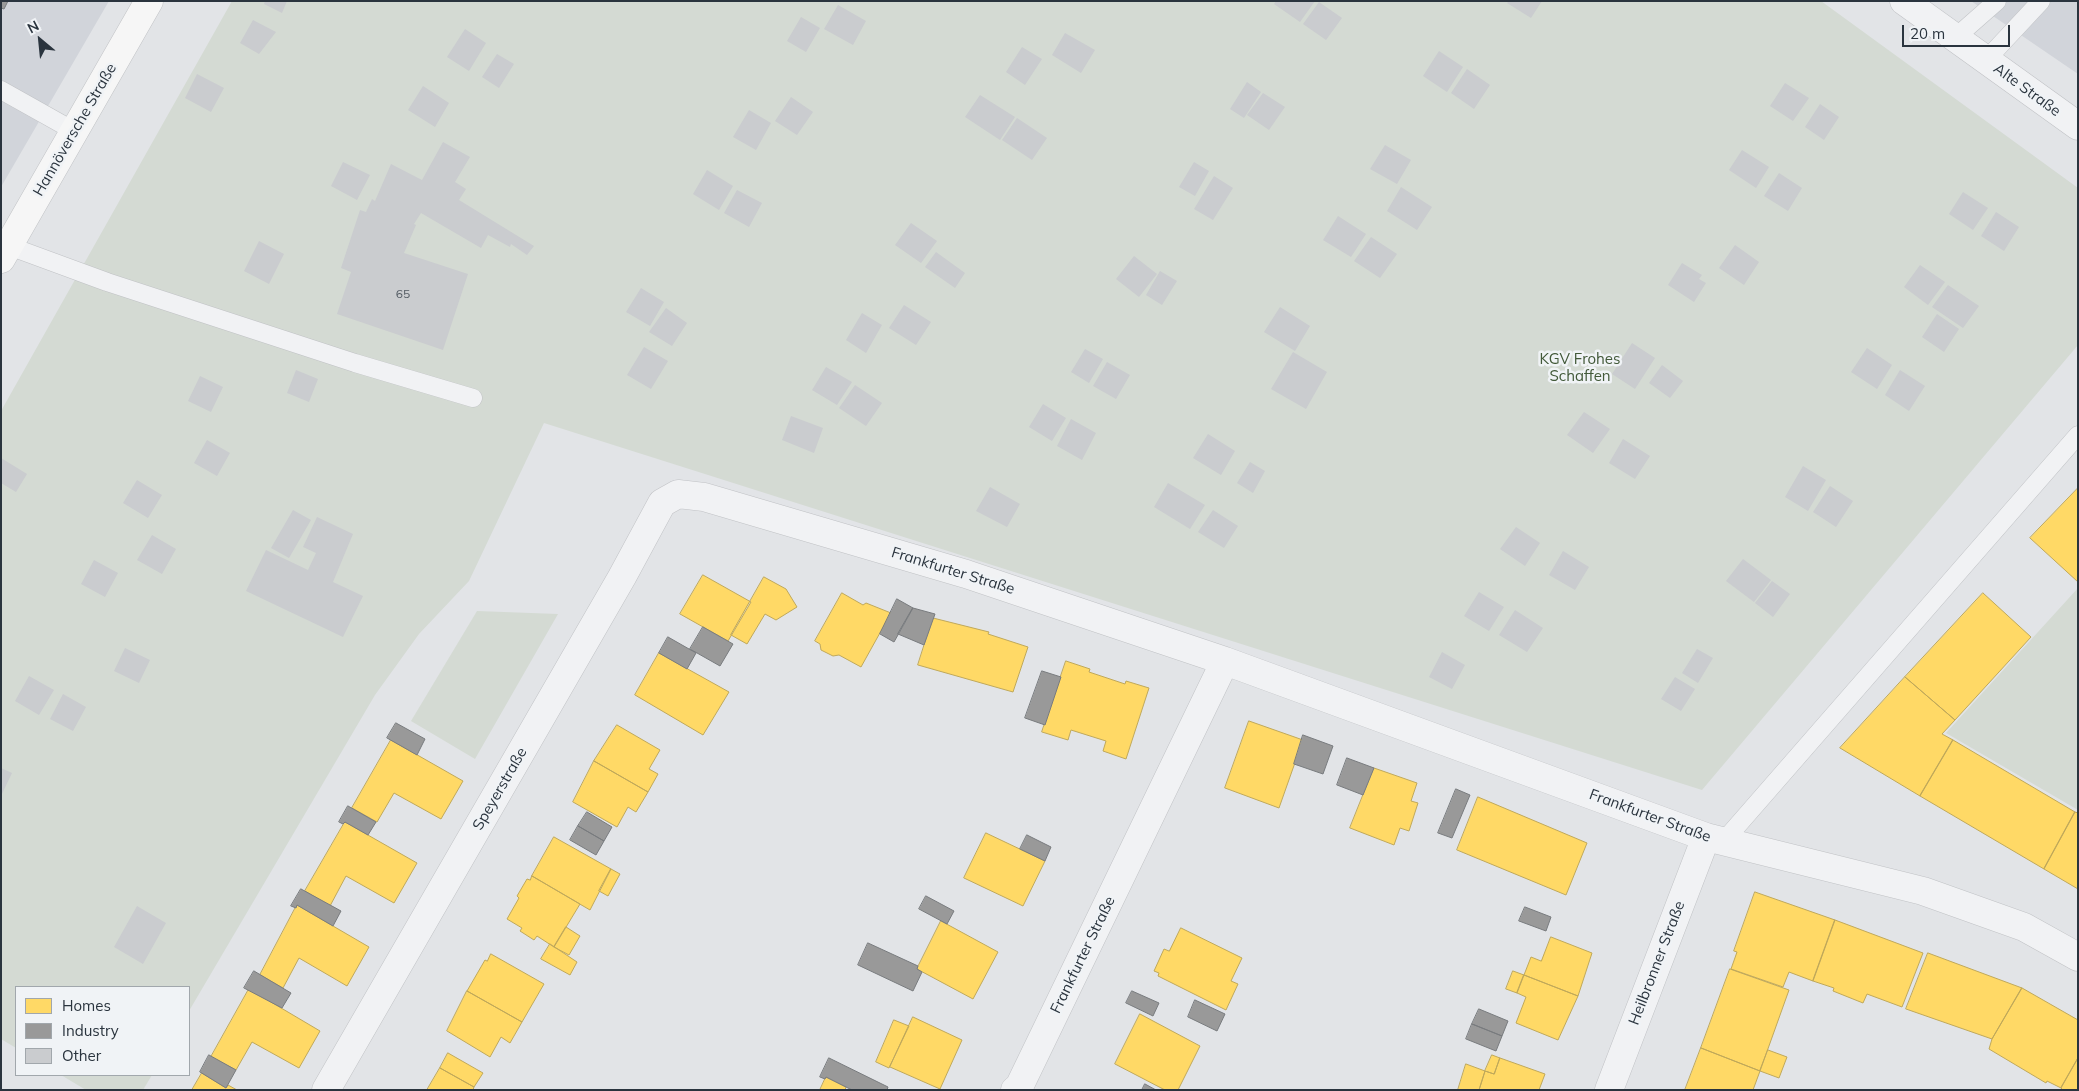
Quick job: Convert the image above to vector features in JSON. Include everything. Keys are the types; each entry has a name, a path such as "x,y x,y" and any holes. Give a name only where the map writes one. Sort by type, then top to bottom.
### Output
{"main road":[{"name":"Hannöversche Straße","path":"4,255 148,1"}],"street":[{"name":"Alte Straße","path":"1904,1 2078,126"},
{"name":"Frankfurter Straße","path":"678,494 704,497 966,574 1225,661 1714,839 1923,891 2024,927 2078,957"},
{"name":"Speyerstraße","path":"326,1090 622,577 662,504 678,494"},
{"name":"Frankfurter Straße","path":"1018,1089 1225,661"},
{"name":"Heilbronner Straße","path":"1609,1090 1714,839"}],"lane":[{"path":"1955,38 1997,1"},
{"path":"1986,60 2042,1"},
{"path":"3,96 74,131"},
{"path":"4,255 107,282 355,363 472,398"},
{"path":"1714,839 2078,435"}],"shaded area":[{"path":"1,1 109,1 1,187"},
{"path":"1971,1 2078,1 2078,74"}],"green space":[{"name":"KGV Frohes Schaffen","path":"232,1 1821,1 2078,188 2078,345 1702,790 544,423 469,581 419,634 375,695 190,1009 190,986 15,986 15,1047 1,1039 1,411"},
{"path":"2078,588 2078,810 1946,733"},
{"path":"477,611 558,614 475,759 411,721"},
{"path":"63,1076 151,1076 143,1090 86,1090"}],"building: Homes":[{"path":"2078,488 2078,582 2030,538"},
{"path":"703,575 751,602 728,641 680,614"},
{"path":"764,577 786,589 797,607 776,620 765,614 747,644 731,635"},
{"path":"842,593 863,605 866,603 891,613 861,667 839,655 833,656 821,650 820,644 815,641"},
{"path":"1983,593 2031,637 1955,720 1905,677"},
{"path":"933,618 989,632 988,634 1028,647 1013,692 918,665"},
{"path":"659,653 729,692 703,735 635,695"},
{"path":"1066,661 1090,669 1089,672 1125,684 1126,681 1149,688 1126,759 1103,751 1106,741 1071,730 1068,740 1042,732"},
{"path":"1905,677 1955,720 1942,734 1953,740 1920,796 1840,748"},
{"path":"1249,721 1303,740 1279,808 1225,788"},
{"path":"617,725 660,750 649,769 658,774 648,792 594,761"},
{"path":"391,740 463,781 441,819 394,793 377,822 352,808"},
{"path":"1953,740 2075,812 2044,869 1920,796"},
{"path":"594,761 648,792 636,812 628,807 617,827 573,802"},
{"path":"1374,768 1417,783 1411,801 1418,803 1409,831 1400,828 1394,845 1350,828"},
{"path":"1478,797 1587,843 1566,895 1457,850"},
{"path":"2075,812 2078,813 2078,889 2044,869"},
{"path":"345,822 417,863 394,903 346,876 330,906 305,891"},
{"path":"986,833 1045,861 1023,906 964,878"},
{"path":"554,837 611,869 590,910 532,876"},
{"path":"611,869 620,874 608,896 599,891"},
{"path":"532,876 580,904 554,947 537,936 534,940 520,931 522,928 507,919 519,898 517,896 527,879 530,880"},
{"path":"1755,892 1835,920 1813,981 1789,972 1783,987 1731,969 1737,952 1734,951"},
{"path":"297,905 369,947 347,986 299,958 283,988 260,975"},
{"path":"1835,920 1923,953 1902,1007 1867,994 1863,1003 1833,991 1834,988 1813,981"},
{"path":"941,921 998,952 973,999 917,969"},
{"path":"566,927 580,936 569,955 554,947"},
{"path":"1181,928 1242,958 1231,981 1238,984 1226,1010 1158,976 1159,973 1154,971 1164,949 1169,951"},
{"path":"1551,937 1592,953 1578,996 1524,975 1531,957 1541,961"},
{"path":"550,944 577,962 570,975 541,959"},
{"path":"1928,953 2022,988 1992,1039 1906,1009"},
{"path":"491,954 544,984 522,1022 467,991 485,960 487,961"},
{"path":"1730,969 1789,990 1760,1071 1701,1048"},
{"path":"1513,971 1524,975 1517,993 1506,989"},
{"path":"1524,975 1578,996 1558,1040 1516,1023 1526,997 1517,993"},
{"path":"2022,988 2078,1020 2078,1058 2061,1088 2047,1081 2046,1083 1989,1049 1992,1039"},
{"path":"249,989 320,1031 299,1068 252,1042 236,1070 211,1057"},
{"path":"467,991 522,1022 510,1043 501,1037 490,1057 447,1031"},
{"path":"1140,1014 1200,1046 1178,1090 1165,1090 1115,1064"},
{"path":"913,1017 962,1040 940,1089 890,1067"},
{"path":"894,1020 909,1026 889,1068 876,1062"},
{"path":"1701,1048 1760,1071 1753,1090 1685,1090"},
{"path":"1768,1050 1787,1057 1779,1078 1760,1071"},
{"path":"448,1053 483,1073 474,1087 440,1068"},
{"path":"1492,1055 1500,1058 1494,1074 1485,1071"},
{"path":"1500,1058 1545,1074 1539,1090 1479,1090 1485,1071 1494,1074"},
{"path":"2078,1058 2078,1090 2063,1090 2061,1088"},
{"path":"1466,1064 1485,1071 1479,1090 1458,1090"},
{"path":"440,1068 474,1087 473,1090 427,1090"},
{"path":"202,1073 226,1088 228,1085 237,1090 192,1090"},
{"path":"826,1077 846,1087 845,1090 820,1090"}],"building: Industry":[{"path":"1,1 8,1 4,9 1,8"},
{"path":"897,599 913,608 894,642 880,634"},
{"path":"913,608 935,614 924,645 898,634"},
{"path":"703,627 733,644 720,666 690,649"},
{"path":"668,637 696,653 687,669 659,653"},
{"path":"1042,671 1061,677 1045,725 1025,718"},
{"path":"396,723 425,739 417,755 387,738"},
{"path":"1303,735 1333,746 1323,774 1294,764"},
{"path":"1347,758 1374,768 1363,795 1337,785"},
{"path":"1456,789 1470,795 1452,838 1438,833"},
{"path":"348,806 376,822 368,835 345,822 343,824 339,822"},
{"path":"587,812 612,827 604,841 578,826"},
{"path":"578,826 604,841 596,855 570,840"},
{"path":"1027,835 1051,847 1045,861 1020,849"},
{"path":"301,889 341,911 333,926 297,905 296,908 291,906"},
{"path":"926,896 954,911 947,924 919,909"},
{"path":"1525,907 1551,917 1546,931 1519,921"},
{"path":"868,943 918,966 917,969 922,972 913,991 858,965"},
{"path":"254,971 291,993 282,1008 244,988"},
{"path":"1132,991 1159,1003 1153,1016 1126,1003"},
{"path":"1195,1000 1225,1014 1217,1031 1188,1017"},
{"path":"1479,1009 1508,1021 1502,1036 1472,1024"},
{"path":"1472,1024 1502,1036 1496,1051 1466,1039"},
{"path":"209,1055 236,1070 226,1088 200,1072"},
{"path":"829,1058 888,1087 887,1090 852,1090 826,1077 825,1079 820,1077"},
{"path":"1145,1084 1156,1090 1142,1090"}],"building: Other":[{"path":"265,1 287,1 282,13 264,4"},
{"path":"1276,1 1315,1 1300,22 1274,4"},
{"path":"1509,1 1542,1 1531,18 1507,3"},
{"path":"1319,2 1342,18 1326,40 1303,24"},
{"path":"838,5 866,21 853,45 824,29"},
{"path":"801,17 820,28 806,52 787,41"},
{"path":"253,20 276,32 259,54 240,43"},
{"path":"465,29 486,43 469,71 447,57"},
{"path":"1065,33 1095,50 1081,73 1052,55"},
{"path":"1022,47 1042,59 1025,85 1006,72"},
{"path":"1439,51 1463,67 1447,92 1423,76"},
{"path":"497,54 514,64 499,88 482,77"},
{"path":"1467,69 1490,85 1474,109 1451,93"},
{"path":"197,74 224,88 211,112 185,98"},
{"path":"1247,82 1261,92 1244,118 1230,109"},
{"path":"1785,83 1809,98 1793,121 1770,106"},
{"path":"423,86 449,103 435,127 408,110"},
{"path":"1263,93 1285,107 1269,130 1247,115"},
{"path":"980,95 1015,117 1000,140 965,117"},
{"path":"791,97 813,112 797,135 775,121"},
{"path":"1820,104 1839,117 1824,140 1805,127"},
{"path":"749,110 771,123 756,150 733,137"},
{"path":"1017,118 1047,138 1032,160 1002,140"},
{"path":"443,142 470,157 455,182 466,189 459,200 534,246 527,255 511,244 510,247 488,235 481,248 421,213 414,224 416,225 404,253 468,274 443,350 337,314 351,272 341,268 360,210 366,212 372,199 375,201 391,164 422,180"},
{"path":"1385,145 1411,160 1397,184 1370,169"},
{"path":"1742,150 1769,167 1756,188 1729,170"},
{"path":"343,162 370,175 357,200 331,186"},
{"path":"1194,162 1209,171 1195,196 1179,187"},
{"path":"707,170 733,186 719,210 693,194"},
{"path":"1779,173 1802,188 1788,211 1764,196"},
{"path":"1214,176 1233,188 1213,220 1194,209"},
{"path":"1401,187 1432,207 1417,230 1387,211"},
{"path":"737,190 762,203 749,227 724,213"},
{"path":"1963,192 1988,208 1973,230 1949,214"},
{"path":"1996,212 2019,227 2004,251 1981,236"},
{"path":"1338,216 1366,234 1351,257 1323,240"},
{"path":"911,223 937,241 921,263 895,245"},
{"path":"1371,237 1397,254 1380,278 1354,261"},
{"path":"259,241 284,254 269,284 244,271"},
{"path":"1735,245 1759,262 1744,285 1719,268"},
{"path":"936,252 965,273 955,288 925,267"},
{"path":"1134,256 1157,274 1139,297 1116,279"},
{"path":"1682,263 1702,275 1699,279 1706,283 1694,302 1668,285"},
{"path":"1920,265 1945,282 1928,305 1904,287"},
{"path":"1160,271 1177,281 1162,305 1146,295"},
{"path":"1948,285 1979,306 1963,328 1932,307"},
{"path":"641,288 664,302 650,326 626,312"},
{"path":"904,305 931,322 916,345 889,328"},
{"path":"1280,307 1310,326 1295,351 1264,332"},
{"path":"666,308 687,323 672,346 649,332"},
{"path":"862,313 882,325 866,353 846,340"},
{"path":"1937,314 1959,329 1944,352 1922,337"},
{"path":"1632,343 1655,358 1635,389 1612,374"},
{"path":"644,347 668,361 651,389 627,375"},
{"path":"1867,348 1892,365 1877,389 1851,372"},
{"path":"1085,349 1103,359 1089,383 1071,372"},
{"path":"1293,352 1327,372 1306,409 1271,389"},
{"path":"1107,362 1130,375 1116,399 1093,386"},
{"path":"1662,365 1683,381 1670,398 1649,383"},
{"path":"826,367 852,382 837,405 812,390"},
{"path":"296,370 318,379 309,402 287,393"},
{"path":"1900,370 1925,386 1909,411 1885,395"},
{"path":"200,376 223,387 211,412 188,401"},
{"path":"855,385 882,403 866,426 839,408"},
{"path":"1043,404 1066,418 1052,441 1029,427"},
{"path":"1584,412 1610,429 1593,453 1567,435"},
{"path":"791,416 823,428 814,453 782,440"},
{"path":"1071,419 1096,433 1082,460 1057,446"},
{"path":"1208,434 1235,451 1221,475 1193,458"},
{"path":"1623,439 1650,456 1635,479 1609,463"},
{"path":"207,440 230,453 217,476 194,463"},
{"path":"1,458 27,474 16,492 1,483"},
{"path":"1250,462 1265,471 1253,493 1237,483"},
{"path":"1803,466 1826,480 1808,511 1785,497"},
{"path":"137,480 162,495 148,518 123,503"},
{"path":"1168,483 1205,505 1190,529 1154,507"},
{"path":"1830,486 1853,501 1836,527 1813,512"},
{"path":"990,487 1020,504 1007,527 976,511"},
{"path":"293,510 311,520 289,558 271,548"},
{"path":"1213,510 1238,526 1224,548 1198,532"},
{"path":"317,517 353,534 333,582 363,596 343,637 246,591 266,550 308,570 316,553 303,547"},
{"path":"1516,527 1540,543 1525,566 1500,549"},
{"path":"152,535 176,549 162,574 137,560"},
{"path":"1563,551 1589,567 1575,590 1549,575"},
{"path":"1743,559 1771,580 1754,602 1726,581"},
{"path":"94,560 118,573 105,597 81,584"},
{"path":"1772,581 1790,594 1773,617 1755,603"},
{"path":"1479,592 1504,607 1489,631 1464,616"},
{"path":"1515,610 1543,628 1527,652 1499,635"},
{"path":"125,648 150,660 139,683 114,671"},
{"path":"1697,649 1713,658 1698,683 1682,673"},
{"path":"1442,652 1465,665 1452,689 1429,677"},
{"path":"29,676 54,690 39,715 15,701"},
{"path":"1675,677 1695,689 1681,711 1661,699"},
{"path":"63,694 86,707 73,731 50,719"},
{"path":"1,768 12,773 1,796"},
{"path":"137,906 166,923 143,964 114,947"}]}
